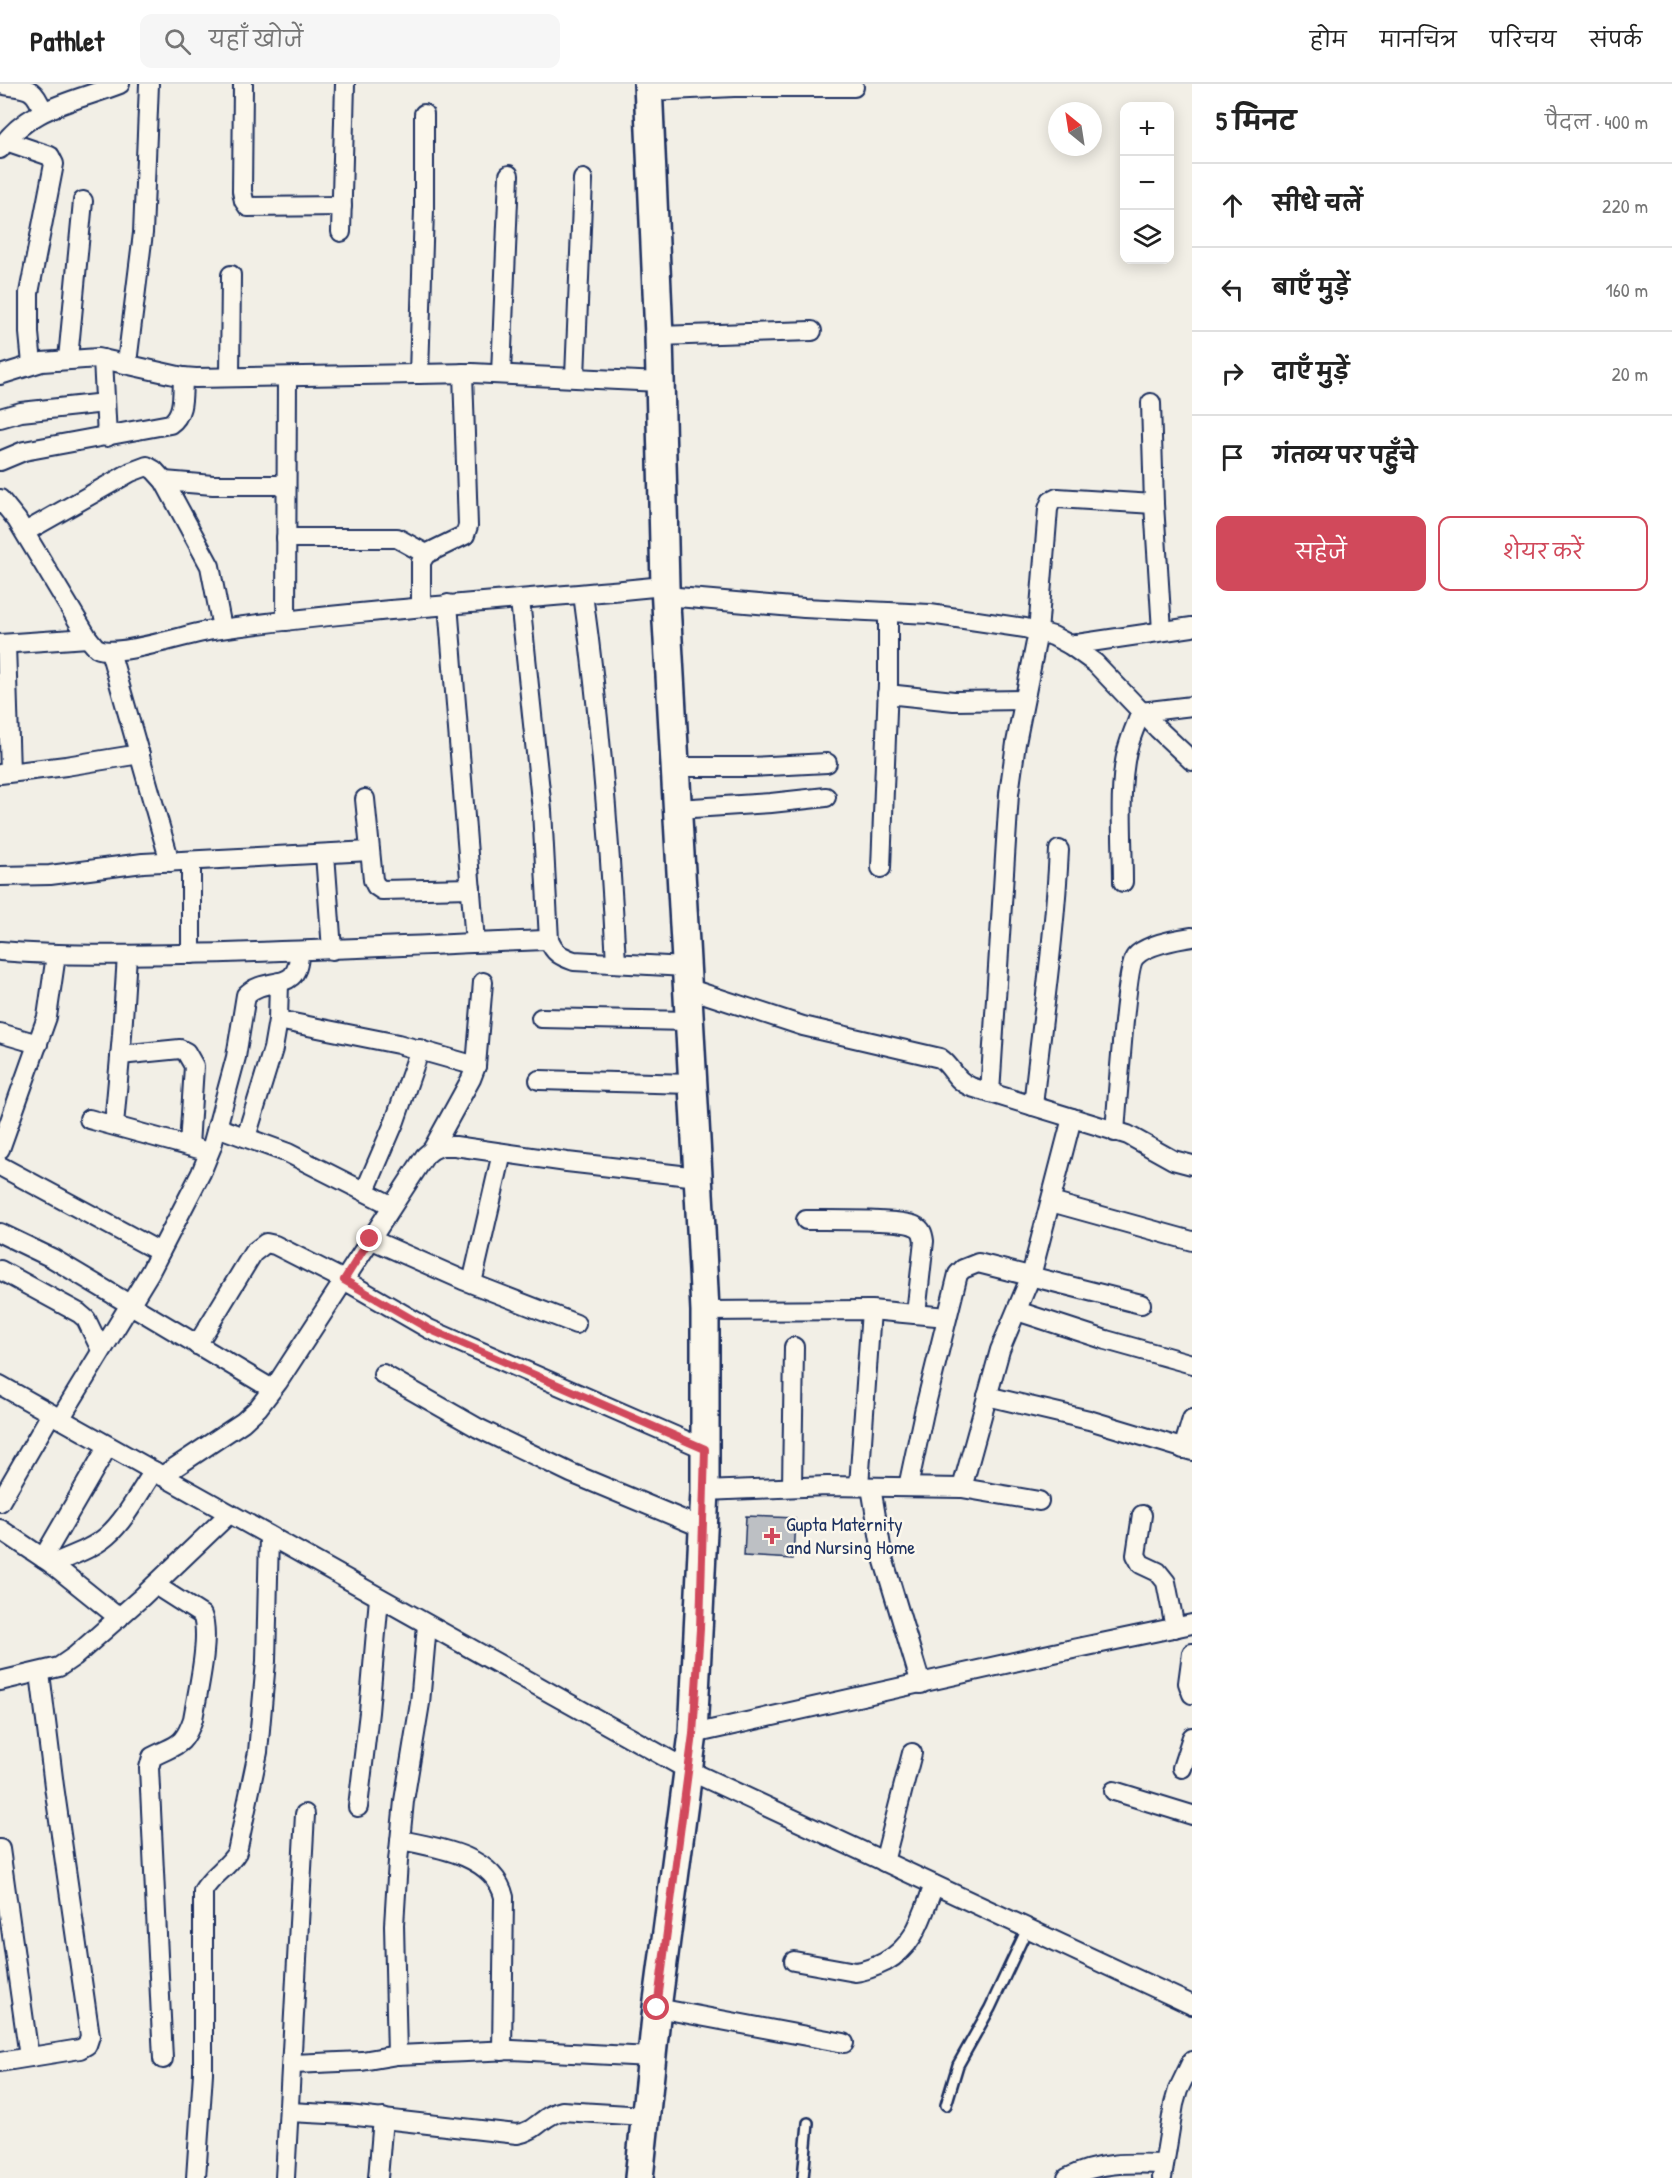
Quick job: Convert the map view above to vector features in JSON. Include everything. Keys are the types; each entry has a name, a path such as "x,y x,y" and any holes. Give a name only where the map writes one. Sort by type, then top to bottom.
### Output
{"main road":[{"path":"639,2178 651,2056 693,1734 705,1491 705,1311 665,591 659,336 648,88"}],"street":[{"path":"40,97 120,84"},
{"path":"127,363 143,232 150,84"},
{"path":"243,84 242,191 248,207 342,206"},
{"path":"341,232 345,84"},
{"path":"3,86 25,87 40,97"},
{"path":"648,88 854,87"},
{"path":"32,364 29,293 54,164 50,156 3,145 16,128 33,116 40,97"},
{"path":"419,374 424,209 424,114"},
{"path":"501,374 508,175"},
{"path":"574,377 583,179"},
{"path":"68,359 83,201"},
{"path":"230,377 231,275"},
{"path":"659,336 812,331"},
{"path":"0,375 32,364 68,359 103,359 183,377 501,374 660,382"},
{"path":"103,359 107,437"},
{"path":"421,606 421,562 426,554 465,535 468,526 464,374"},
{"path":"286,621 287,376"},
{"path":"0,461 24,451 170,424 177,419 180,413 183,377"},
{"path":"0,418 21,412 105,403"},
{"path":"1151,404 1154,504 1162,631"},
{"path":"25,532 147,466 154,470 164,482 210,567 222,628"},
{"path":"164,482 286,485"},
{"path":"990,1093 1009,794 1038,632 1047,509 1051,501 1057,498 1154,504"},
{"path":"3,507 25,532 88,638 98,649 128,650 222,628 448,603 583,594 665,591 804,608 930,614 1025,628 1053,636 1070,645 1095,663 1141,712 1184,746 1192,761"},
{"path":"286,538 398,538 426,554"},
{"path":"583,594 599,722 610,849 616,963"},
{"path":"520,600 542,810 549,940 554,951 561,957 574,961 616,963 686,977 803,1026 940,1058 947,1063 960,1082 1128,1135 1173,1160 1192,1165"},
{"path":"448,603 475,942"},
{"path":"881,868 888,694 888,612"},
{"path":"1070,645 1192,627"},
{"path":"88,638 3,644 5,773 140,754"},
{"path":"110,651 170,862"},
{"path":"888,694 954,701 1024,700"},
{"path":"1141,712 1192,706"},
{"path":"1123,882 1123,787 1127,753 1141,712"},
{"path":"675,767 751,767 827,763"},
{"path":"677,809 826,797"},
{"path":"365,799 373,880 376,886 382,890 471,888"},
{"path":"1034,1106 1056,911 1059,850"},
{"path":"0,876 50,875 143,863 370,851"},
{"path":"325,854 332,950"},
{"path":"191,861 191,954"},
{"path":"1114,1132 1129,983 1134,958 1142,951 1192,937"},
{"path":"0,951 56,955 299,952 549,940"},
{"path":"0,1502 129,1304 160,1252 210,1152 236,1057 246,994 252,989 290,978 299,966 299,952"},
{"path":"1,1144 8,1106 38,1044 51,1003 56,955"},
{"path":"114,1125 127,955"},
{"path":"246,1137 273,1049 278,1020 279,982"},
{"path":"432,1150 476,1066 483,982"},
{"path":"541,1018 689,1021"},
{"path":"278,1020 420,1049 476,1066"},
{"path":"0,1033 38,1044"},
{"path":"120,1055 180,1049 186,1052 194,1066 189,1146"},
{"path":"365,1191 395,1121 420,1049"},
{"path":"539,1080 692,1084"},
{"path":"962,1488 1000,1350 1031,1276 1072,1118"},
{"path":"89,1119 210,1152"},
{"path":"217,1127 288,1153 391,1205"},
{"path":"48,1561 96,1544 119,1522 158,1474 243,1422 258,1408 391,1205 425,1156 432,1150 441,1146 455,1146 698,1177"},
{"path":"472,1283 502,1153"},
{"path":"0,1166 160,1252"},
{"path":"1050,1202 1192,1241"},
{"path":"806,1220 900,1223 918,1227 923,1233 924,1241 916,1314"},
{"path":"0,1233 52,1258 272,1389"},
{"path":"370,1239 576,1324"},
{"path":"197,1345 253,1253 266,1243 275,1245 344,1280 429,1329 705,1449"},
{"path":"908,1487 946,1317 958,1274 970,1264 978,1263 1142,1304"},
{"path":"0,1270 79,1312 91,1328 101,1350"},
{"path":"705,1311 872,1310 946,1317"},
{"path":"872,1310 865,1486 883,1558 921,1684"},
{"path":"1017,1311 1106,1340 1192,1364"},
{"path":"792,1487 794,1347"},
{"path":"383,1374 478,1428 571,1473 703,1528"},
{"path":"0,1386 688,1770 1192,2005"},
{"path":"987,1396 1089,1420 1188,1450 1192,1419"},
{"path":"48,1561 108,1446"},
{"path":"705,1491 865,1486 962,1488 1039,1501"},
{"path":"0,1681 59,1667 75,1656 120,1618 229,1514"},
{"path":"693,1734 1184,1626 1166,1582 1158,1572 1141,1564 1136,1555 1142,1515"},
{"path":"0,1529 48,1561 120,1618"},
{"path":"196,2178 203,2073 203,1891 207,1884 231,1863 237,1852 258,1752 266,1661 269,1536"},
{"path":"155,1585 202,1616 206,1637 193,1719 189,1730 184,1741 152,1757 149,1768 163,2060"},
{"path":"358,1807 379,1598"},
{"path":"397,2055 394,1925 400,1840 420,1703 427,1624"},
{"path":"1192,1653 1188,1683 1192,1694"},
{"path":"0,2062 80,2049 87,2044 90,2036 40,1673"},
{"path":"1182,1768 1192,1737"},
{"path":"884,1862 912,1753"},
{"path":"1114,1791 1192,1815"},
{"path":"285,2178 305,1814"},
{"path":"400,1840 461,1854 485,1869 502,1890 504,1898 502,2051"},
{"path":"0,1849 29,2057"},
{"path":"794,1961 855,1972 878,1966 908,1946 934,1885"},
{"path":"657,2008 844,2043"},
{"path":"292,2064 362,2061 397,2055 502,2051 651,2056"},
{"path":"1067,2178 1080,2171 1119,2163 1163,2171 1178,2090 1192,2061"},
{"path":"289,2112 383,2118 517,2134 528,2132 552,2113 562,2111 645,2116"},
{"path":"378,2178 383,2118"}],"lane":[{"path":"946,2105 958,2065 990,2008 1027,1929"},
{"path":"803,2178 808,2123"}],"building":[{"path":"746,1516 795,1518 793,1559 744,1556"}],"place":[{"name":"Gupta Maternity and Nursing Home","path":"772,1536"}],"route":[{"path":"370,1239 344,1280 429,1329 705,1449 700,1629 693,1734 657,2008"}]}
